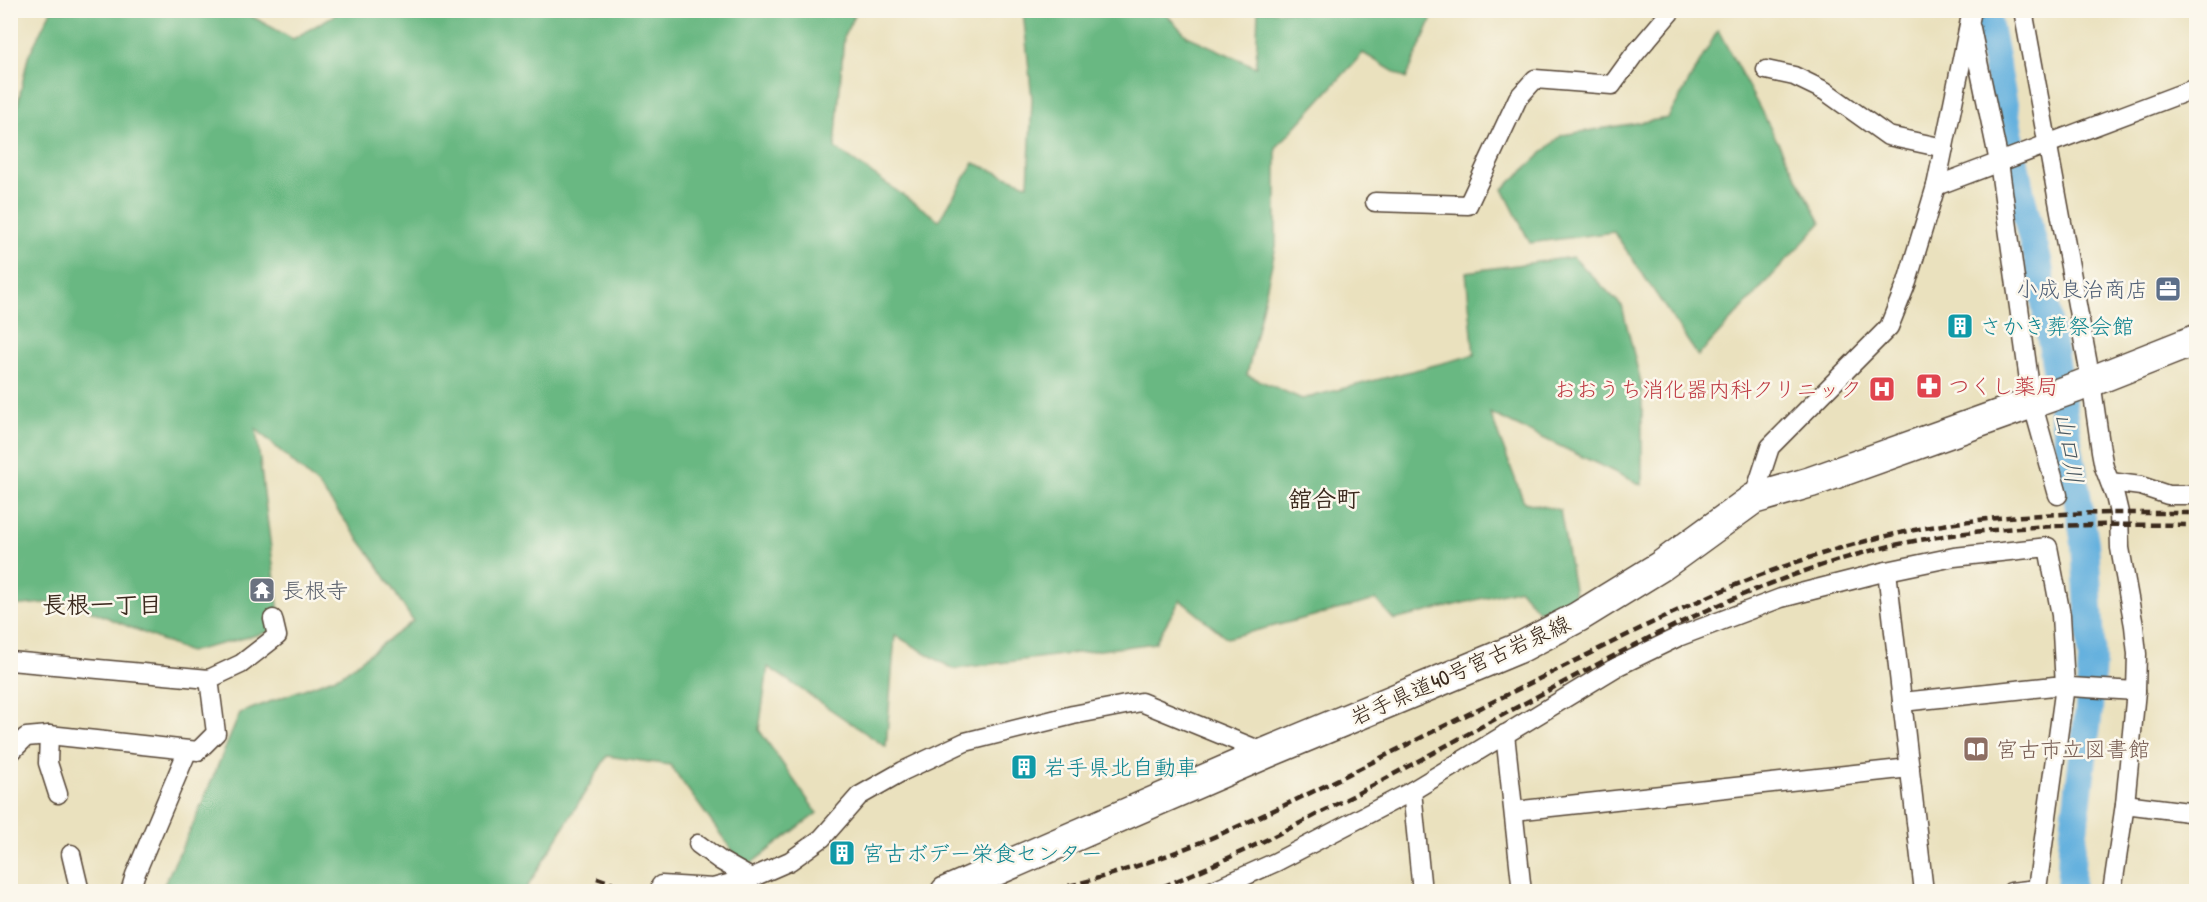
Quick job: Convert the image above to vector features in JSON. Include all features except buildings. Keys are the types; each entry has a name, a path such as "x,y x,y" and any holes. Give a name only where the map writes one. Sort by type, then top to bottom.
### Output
{"main road":[{"name":"岩手県道40号宮古岩泉線","path":"946,891 1266,753 1521,647 1578,617 1661,566 1753,499 1812,482 2084,384 2196,340"}],"street":[{"path":"1375,202 1468,205 1518,98 1535,79 1612,85 1672,10"},
{"path":"2024,10 2042,146 2084,384 2119,513 2120,548 2137,654 2136,691 2125,804 2112,891"},
{"path":"1753,499 1770,447 1888,327 1907,282 1936,186 1971,15"},
{"path":"1971,15 2002,161 2038,400 2058,495"},
{"path":"1766,70 1794,76 1825,91 1888,136 1944,148"},
{"path":"1936,186 2196,88"},
{"path":"2109,482 2141,486 2168,495 2196,495"},
{"path":"1209,891 1276,862 1412,790 1618,666 1678,637 1781,598 1887,570 1954,557 2048,547 2074,687 2037,889 2011,891"},
{"path":"1887,570 1924,891"},
{"path":"10,661 209,678 241,664 277,636 273,619"},
{"path":"10,753 26,738 49,735 198,752 216,733 209,678"},
{"path":"1902,702 2074,687 2136,691"},
{"path":"660,885 713,888 751,878 790,861 822,838 859,796 903,771 965,742 1041,723 1141,702 1266,753"},
{"path":"1505,734 1522,891"},
{"path":"49,735 48,763 58,794"},
{"path":"130,891 187,752"},
{"path":"1514,812 1910,768"},
{"path":"1412,790 1422,891"},
{"path":"2125,804 2196,813"},
{"path":"698,844 721,861 751,878"},
{"path":"71,854 80,891"}],"green space":[{"path":"343,10 857,11 844,36 835,148 939,220 974,163 1028,185 1032,99 1023,11 1163,11 1187,36 1256,67 1258,11 1435,11 1406,79 1363,53 1276,148 1276,246 1247,375 1302,399 1474,355 1466,272 1573,257 1622,306 1642,387 1642,485 1490,413 1524,502 1560,510 1576,601 1538,611 1520,589 1394,620 1376,600 1227,638 1180,600 1155,643 953,669 895,635 886,747 768,667 759,730 817,813 745,868 670,765 607,756 525,891 161,891 194,822 240,713 341,675 413,621 373,558 319,486 256,429 281,629 189,652 68,601 11,606 11,135 28,57 51,11 242,11 293,39"},
{"path":"1718,30 1821,223 1698,356 1614,232 1530,243 1503,189 1562,135 1668,118"}],"waterway":[{"name":"山口川","path":"1986,10 2021,195 2038,261 2085,543 2092,660 2089,709 2072,847 2070,892"}],"railway":[{"path":"1042,892 1122,871 1160,858 1273,811 1630,633 1735,585 1805,559 1913,530 1997,518 2063,514 2196,513"},
{"path":"1150,892 1302,822 1663,631 1777,581 1859,554 1942,536 2069,526 2196,525"},
{"path":"597,878 639,892"}],"place":[{"name":"小成良治商店","path":"2168,289"},
{"name":"さかき葬祭会館","path":"1960,326"},
{"name":"つくし薬局","path":"1929,386"},
{"name":"おおうち消化器内科クリニック","path":"1882,389"},
{"name":"長根寺","path":"262,590"},
{"name":"宮古市立図書館","path":"1976,749"},
{"name":"岩手県北自動車","path":"1024,767"},
{"name":"宮古ボデー栄食センター","path":"842,853"}],"district":[{"name":"舘合町","path":"1324,498"},
{"name":"長根一丁目","path":"102,604"}]}
